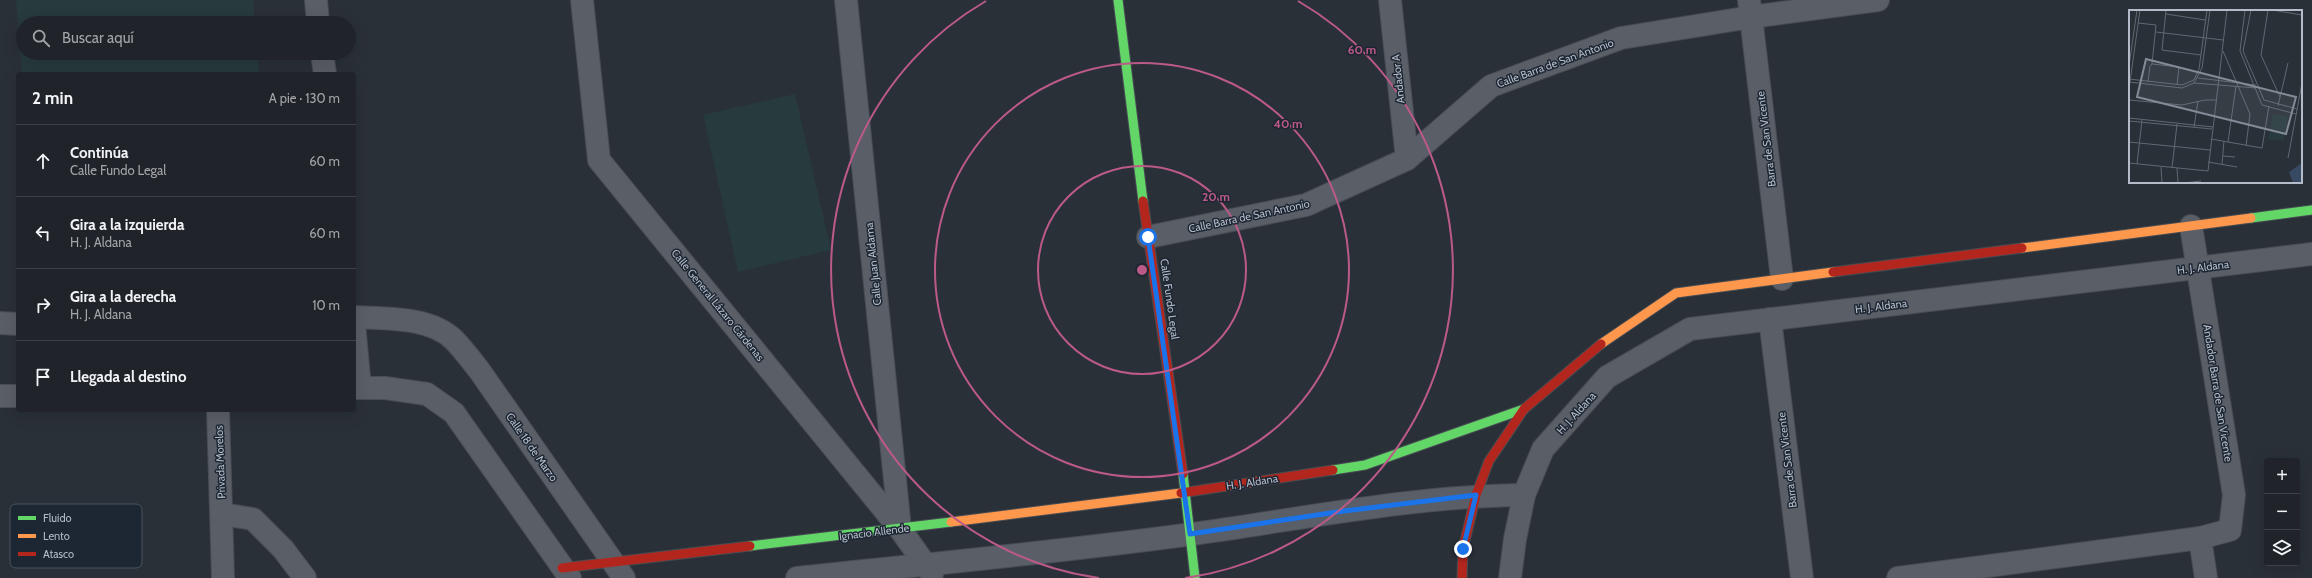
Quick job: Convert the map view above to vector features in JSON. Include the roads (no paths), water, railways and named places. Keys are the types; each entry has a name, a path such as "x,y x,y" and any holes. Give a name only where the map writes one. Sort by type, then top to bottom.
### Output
{"street":[{"path":"316,0 317,16"},
{"name":"Calle General Lázaro Cárdenas","path":"582,0 599,160 900,529 930,571"},
{"name":"Calle Juan Aldama","path":"846,0 900,529"},
{"name":"Calle Fundo Legal","path":"1118,0 1148,237 1186,492 1195,578"},
{"name":"Andador A","path":"1390,0 1407,159"},
{"name":"Calle Barra de San Antonio","path":"1148,237 1306,205 1407,159 1491,86 1621,38 1750,8 1878,0"},
{"name":"Barra de San Vicente","path":"1750,8 1782,279"},
{"path":"323,60 325,72"},
{"name":"H. J. Aldana","path":"1462,578 1463,549 1476,495 1489,461 1524,409 1602,343 1676,293 2312,210"},
{"name":"Andador Barra de San Vicente","path":"1898,578 2200,538 2230,530 2234,495 2191,226"},
{"name":"H. J. Aldana","path":"1510,578 1515,539 1524,494 1543,449 1607,377 1690,329 2312,254"},
{"name":"Calle 18 de Marzo","path":"356,317 403,320 431,326 453,338 479,370 619,571"},
{"name":"Barra de San Vicente","path":"1770,319 1802,578"},
{"path":"0,323 16,324"},
{"path":"356,366 357,388 385,388 426,394 454,413 566,573"},
{"path":"0,396 16,396"},
{"name":"H. J. Aldana","path":"1186,492 1365,465 1524,409"},
{"name":"Privada Morelos","path":"218,412 223,578"},
{"name":"Ignacio Allende","path":"566,573 619,571 900,529 1186,492"},
{"path":"797,578 930,571 1344,511 1476,495 1524,494"},
{"path":"222,514 253,519 283,549 305,578"},
{"path":"2200,538 2206,578"}]}
